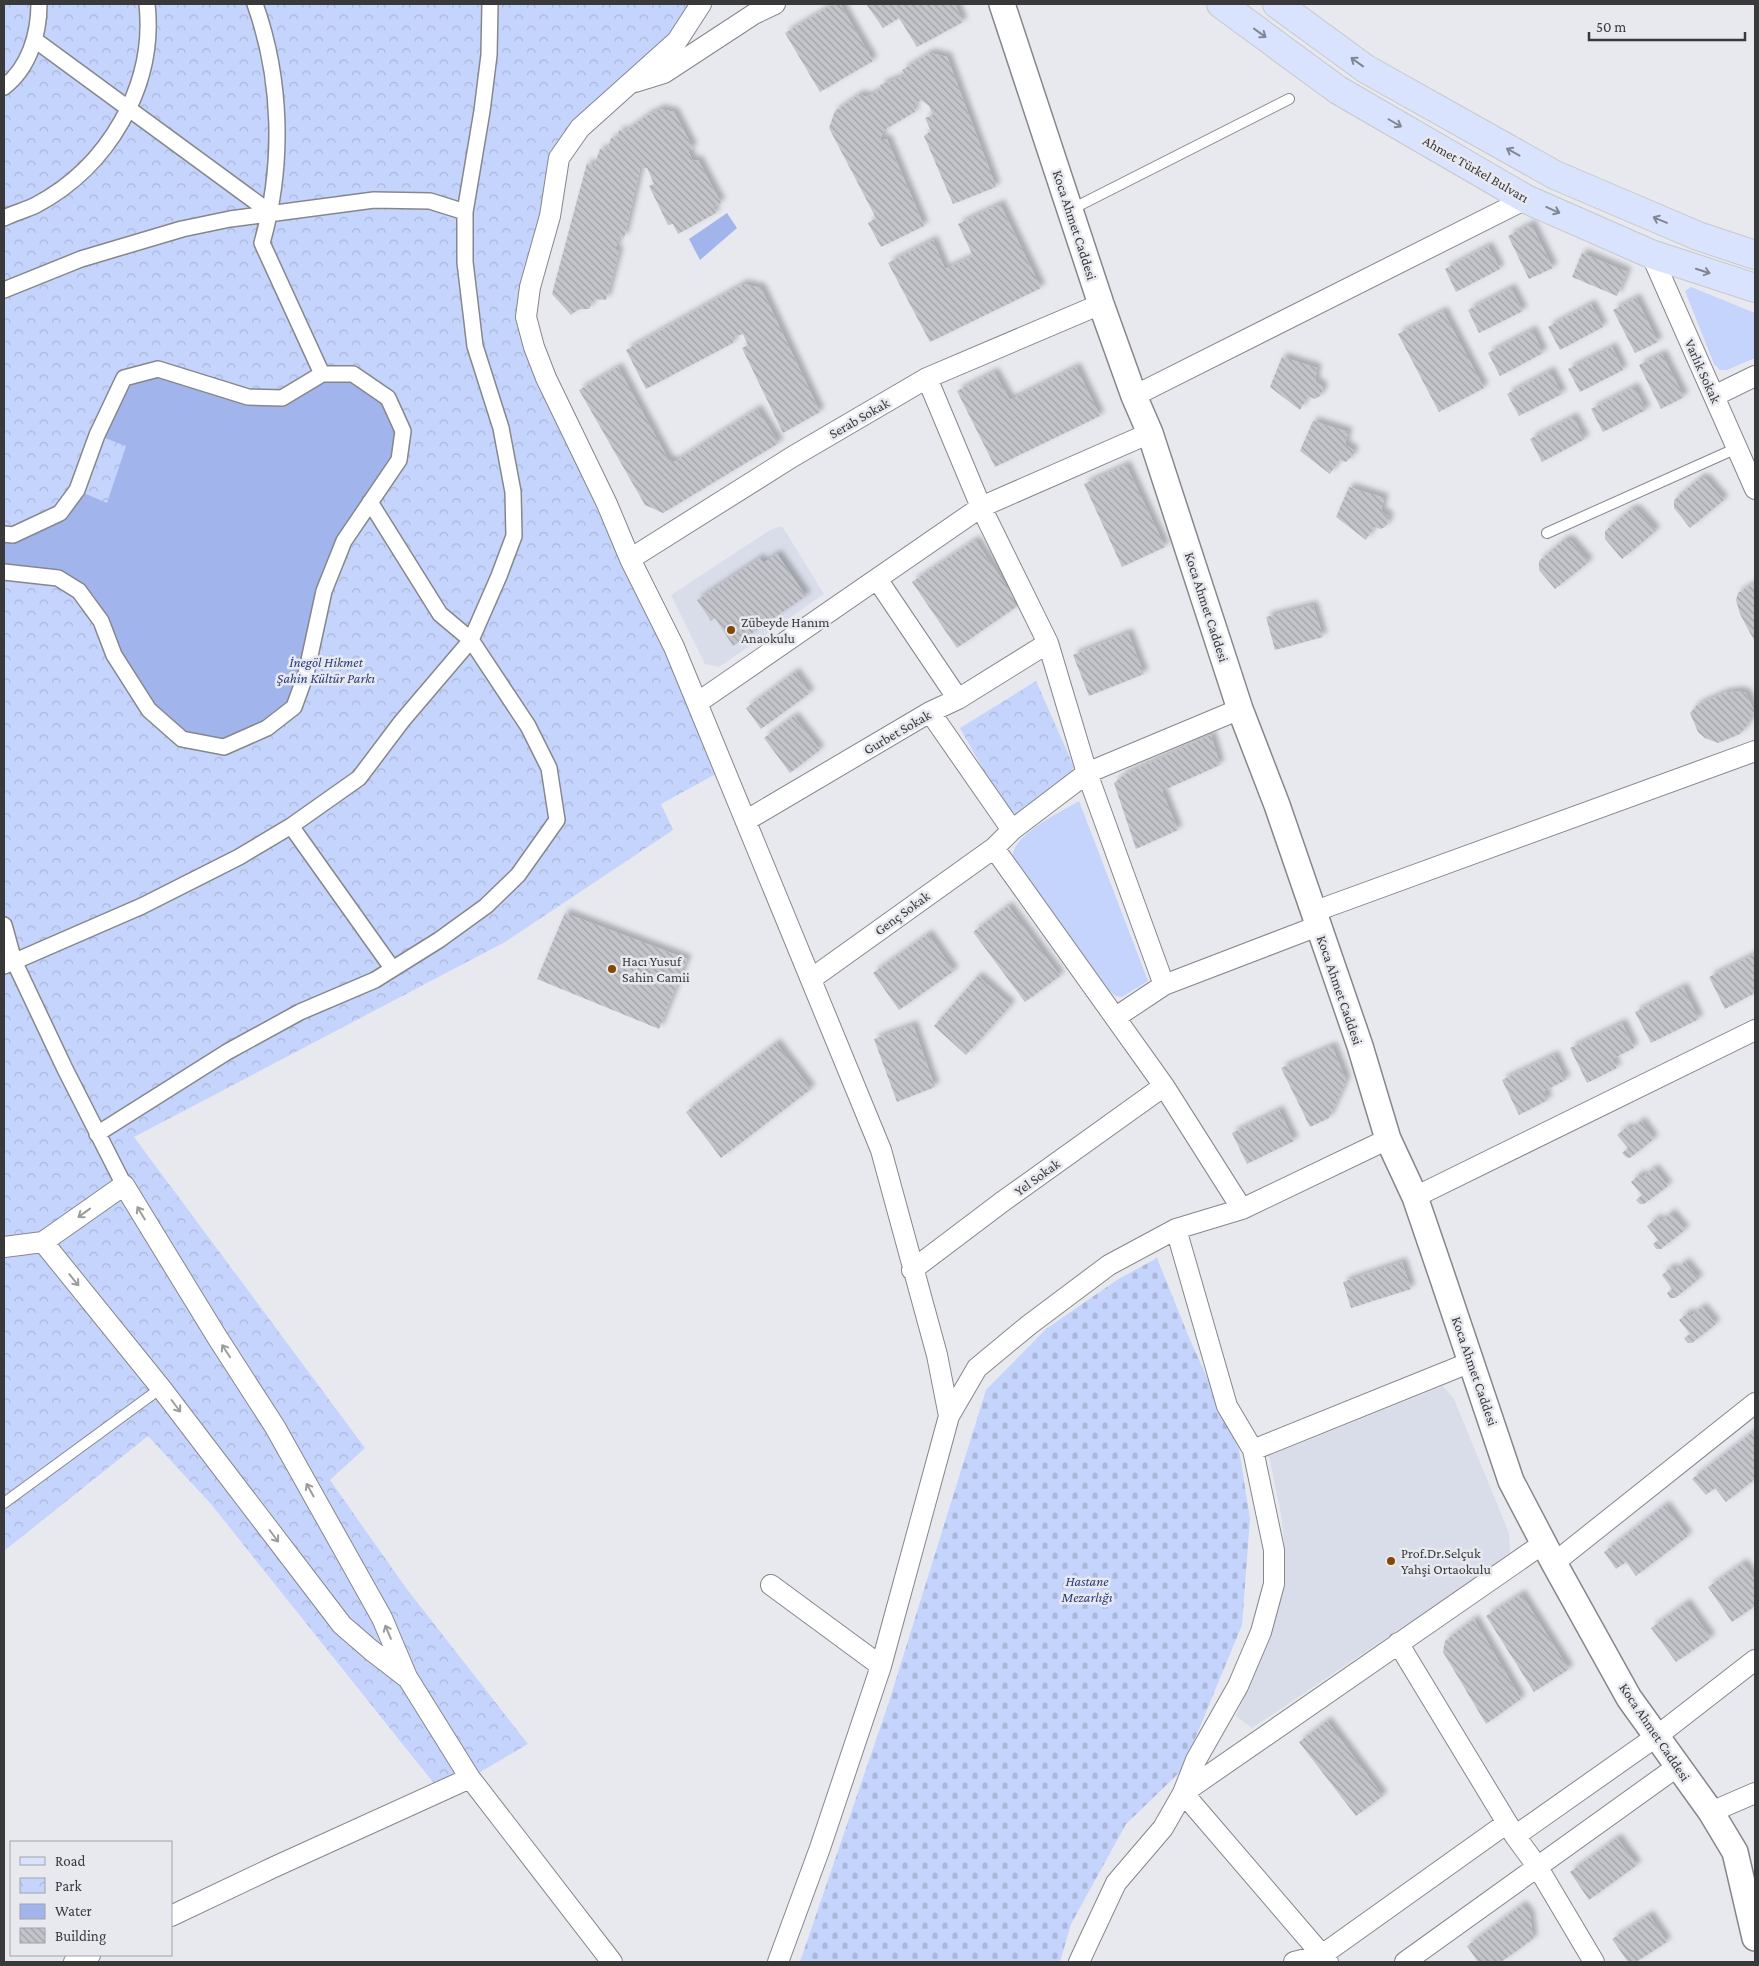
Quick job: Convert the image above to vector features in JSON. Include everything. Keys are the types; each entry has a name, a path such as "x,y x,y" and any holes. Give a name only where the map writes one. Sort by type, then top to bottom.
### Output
{"main road":[{"name":"Ahmet Türkel Bulvarı","path":"1221,4 1338,90 1526,198 1651,254 1755,288"},
{"path":"1276,4 1366,69 1555,175 1698,236 1755,256"}],"street":[{"path":"4,87 24,64 35,40 39,19 39,4"},
{"path":"4,218 35,205 67,185 92,163 116,131 129,109 145,58 147,4"},
{"path":"255,4 271,58 278,160 271,212 262,243 322,374"},
{"path":"9,963 142,906 238,857 291,826 359,778 402,721 471,640 514,536 513,492 501,428 475,346 465,262 465,212 482,111 489,55 490,4"},
{"path":"700,4 677,41 580,128 559,158 550,216 530,287 526,317 534,348 546,378 606,504 630,560 674,647 881,1150 912,1270 937,1355 949,1416"},
{"path":"628,84 664,73 750,9 775,4"},
{"name":"Koca Ahmet Caddesi","path":"1002,4 1101,304 1134,396 1150,433 1240,709 1277,805 1360,1046 1388,1139 1414,1197 1512,1481 1549,1553 1629,1698 1711,1812 1735,1852 1755,1938"},
{"path":"35,40 271,212"},
{"path":"1134,396 1526,198"},
{"path":"4,290 81,259 182,229 271,212 374,200 430,201 465,212"},
{"name":"Varlık Sokak","path":"1651,254 1755,489"},
{"name":"Serab Sokak","path":"630,560 792,457 927,378 1101,304"},
{"path":"4,534 13,535 60,513 77,490 97,435 124,378 158,369 248,397 282,398 322,374 353,374 388,398 403,431 399,460 344,541 324,591 306,674 294,707 268,728 224,747 182,739 148,710 114,655 102,621 79,591 58,578 4,572"},
{"path":"1714,396 1755,376"},
{"path":"927,378 981,507 1048,643 1087,773 1164,985"},
{"path":"697,703 981,507 1150,433"},
{"path":"97,1134 227,1052 300,1012 375,980 438,940 486,906 518,875 556,820 549,768 528,726 471,640 440,614 370,502"},
{"path":"877,579 958,699"},
{"name":"Gurbet Sokak","path":"746,820 930,712 958,699 1048,643"},
{"name":"Genç Sokak","path":"811,979 994,848 1012,830 1087,773 1240,709"},
{"path":"930,712 1012,830"},
{"path":"1116,1017 1164,985 1316,919 1755,751"},
{"path":"291,826 392,968"},
{"path":"994,848 1164,1086 1242,1209"},
{"path":"4,925 9,963 97,1134 124,1184 217,1337 275,1427 382,1618 407,1677 470,1778 612,1962"},
{"path":"1414,1197 1755,1030"},
{"name":"Yel Sokak","path":"912,1270 1002,1202 1164,1086"},
{"path":"778,1962 820,1848 880,1666 949,1416 977,1368 1029,1325 1109,1265 1176,1229 1242,1209 1388,1139"},
{"path":"4,1247 43,1242 124,1184"},
{"path":"1079,1962 1116,1883 1163,1828 1183,1793 1196,1760 1238,1686 1261,1632 1274,1584 1274,1550 1254,1450 1227,1406 1176,1229"},
{"path":"43,1242 161,1388 342,1625 407,1677"},
{"path":"1254,1450 1471,1362"},
{"path":"1183,1793 1398,1643 1549,1553 1755,1403"},
{"path":"771,1585 880,1666"},
{"path":"1398,1643 1511,1829 1537,1866 1594,1962"},
{"path":"1294,1962 1325,1959 1511,1829 1657,1736 1755,1660"},
{"path":"1405,1962 1678,1766"},
{"path":"172,1916 470,1778"},
{"path":"1183,1793 1325,1959"},
{"path":"1711,1812 1755,1793"},
{"path":"74,1962 88,1956"}],"lane":[{"path":"1070,210 1289,99"},
{"path":"1547,533 1737,448"},
{"path":"4,1503 161,1388"}],"shaded area":[{"name":"Zübeyde Hanım Anaokulu","path":"782,526 824,594 719,667 705,664 671,595 770,530"},
{"name":"Prof.Dr.Selçuk Yahşi Ortaokulu","path":"1443,1386 1454,1399 1509,1533 1510,1552 1487,1570 1252,1728 1236,1716 1271,1634 1281,1588 1285,1551 1281,1514 1269,1456"}],"green space":[{"name":"İnegöl Hikmet Şahin Kültür Parkı","path":"4,4 701,4 559,158 526,317 725,769 661,804 673,830 505,942 134,1137 365,1448 330,1480 406,1588 528,1744 470,1778 440,1791 211,1504 148,1436 4,1551"},
{"path":"1691,287 1755,313 1755,358 1727,370 1720,370 1714,364 1685,291"},
{"path":"1036,681 1074,767 1070,776 1027,806 1016,813 1007,812 960,728"},
{"path":"1079,801 1148,981 1122,997 1116,996 1108,990 1016,868 1013,859 1013,853 1017,845 1031,830"},
{"name":"Hastane Mezarlığı","path":"1157,1258 1188,1335 1239,1449 1250,1519 1242,1625 1182,1770 1126,1824 1071,1924 1060,1962 800,1962 889,1702 986,1390 1046,1329 1117,1280"}],"water":[{"path":"727,213 737,228 700,260 689,239"},
{"path":"158,369 282,398 322,374 353,374 388,398 403,431 399,460 344,541 294,707 224,747 182,739 149,710 79,591 4,572 4,534 60,513 77,490 107,503 126,446 97,435 124,378"}],"building":[{"path":"834,4 840,4 873,61 820,92 785,33"},
{"path":"866,4 955,4 963,22 917,47 899,18 883,28"},
{"path":"930,53 947,57 996,187 953,204 924,136 931,131 925,118 933,115 929,106 921,100 913,106 915,112 884,130 880,139 887,139 924,226 881,247 868,223 876,218 829,128 835,111 860,94 866,97 882,89 880,85 906,75 902,70"},
{"path":"660,109 674,112 693,148 688,151 693,161 698,160 721,203 713,207 716,213 678,234 673,224 668,225 649,186 654,184 647,168 640,169 624,238 619,236 615,250 619,251 606,300 594,299 589,309 579,309 571,315 552,294 587,163 594,166 600,149 607,150 611,138 617,139 619,130 624,132"},
{"path":"1000,204 1041,288 930,342 888,263 933,240 945,269 973,256 958,224"},
{"path":"1531,224 1553,268 1529,279 1508,236"},
{"path":"1488,246 1500,269 1456,292 1445,269"},
{"path":"1582,253 1627,272 1617,296 1572,277"},
{"path":"743,284 761,288 820,412 783,433 742,348 748,345 743,334 733,337 733,343 646,389 626,350"},
{"path":"1511,288 1523,311 1479,333 1468,310"},
{"path":"1636,298 1658,342 1635,353 1613,310"},
{"path":"1591,304 1603,327 1560,350 1548,327"},
{"path":"1443,311 1484,388 1439,412 1398,334"},
{"path":"1532,330 1543,353 1500,376 1488,353"},
{"path":"1612,347 1623,370 1580,392 1568,369"},
{"path":"1662,354 1684,397 1661,409 1639,365"},
{"path":"1282,357 1317,368 1315,381 1323,387 1322,392 1315,399 1308,396 1300,410 1270,387"},
{"path":"618,367 668,459 674,462 757,409 779,443 663,513 645,505 579,390"},
{"path":"1076,367 1100,416 995,467 957,391 994,372 1010,400"},
{"path":"1550,371 1562,394 1519,416 1507,394"},
{"path":"1634,387 1646,410 1603,432 1591,409"},
{"path":"1573,417 1585,439 1542,462 1530,439"},
{"path":"1313,421 1348,432 1345,444 1354,451 1353,455 1346,462 1339,460 1330,474 1300,451"},
{"path":"1126,465 1165,547 1122,567 1084,484"},
{"path":"1700,478 1706,479 1724,500 1690,528 1674,508 1674,500"},
{"path":"1349,487 1384,498 1381,511 1389,517 1388,522 1381,529 1374,527 1366,540 1336,517"},
{"path":"1631,509 1637,510 1656,531 1622,559 1605,539 1605,531"},
{"path":"975,540 1019,605 957,648 912,582"},
{"path":"1564,540 1570,540 1589,562 1555,589 1539,570 1539,561"},
{"path":"777,554 806,596 733,646 715,618 711,621 697,600 760,558 763,563"},
{"path":"1755,583 1755,642 1740,614 1736,600 1738,593"},
{"path":"1313,605 1323,637 1275,650 1266,617"},
{"path":"1128,633 1144,674 1089,696 1073,655"},
{"path":"795,672 810,693 761,729 746,708"},
{"path":"1738,691 1746,693 1754,711 1746,727 1740,734 1718,743 1705,738 1698,732 1690,713 1697,705 1724,693"},
{"path":"794,716 820,750 790,773 764,738"},
{"path":"1211,735 1220,765 1162,791 1178,830 1136,849 1114,783 1125,774"},
{"path":"1008,906 1060,976 1025,1002 973,932"},
{"name":"Hacı Yusuf Sahin Camii","path":"565,913 687,959 659,1029 537,979"},
{"path":"928,934 954,971 899,1010 873,973"},
{"path":"1755,954 1755,993 1725,1009 1709,977"},
{"path":"978,976 1011,1005 966,1055 934,1026"},
{"path":"1683,987 1699,1019 1651,1043 1635,1012"},
{"path":"1622,1023 1634,1048 1612,1059 1617,1068 1587,1083 1570,1048"},
{"path":"913,1025 935,1087 897,1102 874,1039"},
{"path":"776,1043 811,1089 721,1158 686,1112"},
{"path":"1332,1046 1346,1080 1329,1118 1310,1127 1281,1068"},
{"path":"1554,1055 1566,1080 1544,1091 1548,1100 1519,1115 1502,1080"},
{"path":"1279,1110 1294,1141 1247,1164 1232,1133"},
{"path":"1641,1121 1654,1139 1630,1158 1626,1157 1622,1153 1628,1148 1617,1135 1627,1127 1630,1130"},
{"path":"1654,1168 1668,1186 1644,1204 1640,1204 1636,1200 1642,1195 1631,1182 1640,1174 1643,1177"},
{"path":"1671,1213 1685,1230 1661,1249 1656,1249 1653,1244 1658,1240 1647,1226 1657,1218 1660,1222"},
{"path":"1402,1262 1411,1289 1351,1308 1343,1282"},
{"path":"1685,1262 1699,1279 1675,1298 1670,1298 1667,1293 1672,1289 1662,1275 1671,1267 1674,1271"},
{"path":"1702,1307 1716,1324 1692,1343 1688,1343 1684,1338 1690,1334 1679,1320 1689,1312 1691,1316"},
{"path":"1754,1431 1755,1479 1726,1502 1715,1488 1706,1495 1692,1479"},
{"path":"1665,1505 1688,1536 1636,1576 1626,1562 1616,1569 1604,1552"},
{"path":"1743,1563 1755,1580 1755,1606 1732,1622 1708,1587"},
{"path":"1521,1594 1569,1669 1534,1692 1486,1616"},
{"path":"1686,1603 1711,1638 1676,1662 1651,1628"},
{"path":"1474,1619 1521,1699 1486,1724 1443,1652 1445,1641"},
{"path":"1327,1721 1383,1796 1356,1816 1299,1742"},
{"path":"1617,1838 1637,1865 1589,1900 1570,1872"},
{"path":"1522,1905 1530,1915 1533,1939 1501,1962 1478,1962 1467,1946"},
{"path":"1649,1915 1667,1942 1636,1962 1628,1962 1612,1939"}],"place":[{"name":"Zübeyde Hanım Anaokulu","path":"731,630"},
{"name":"Hacı Yusuf Sahin Camii","path":"612,969"},
{"name":"Prof.Dr.Selçuk Yahşi Ortaokulu","path":"1391,1561"}]}
